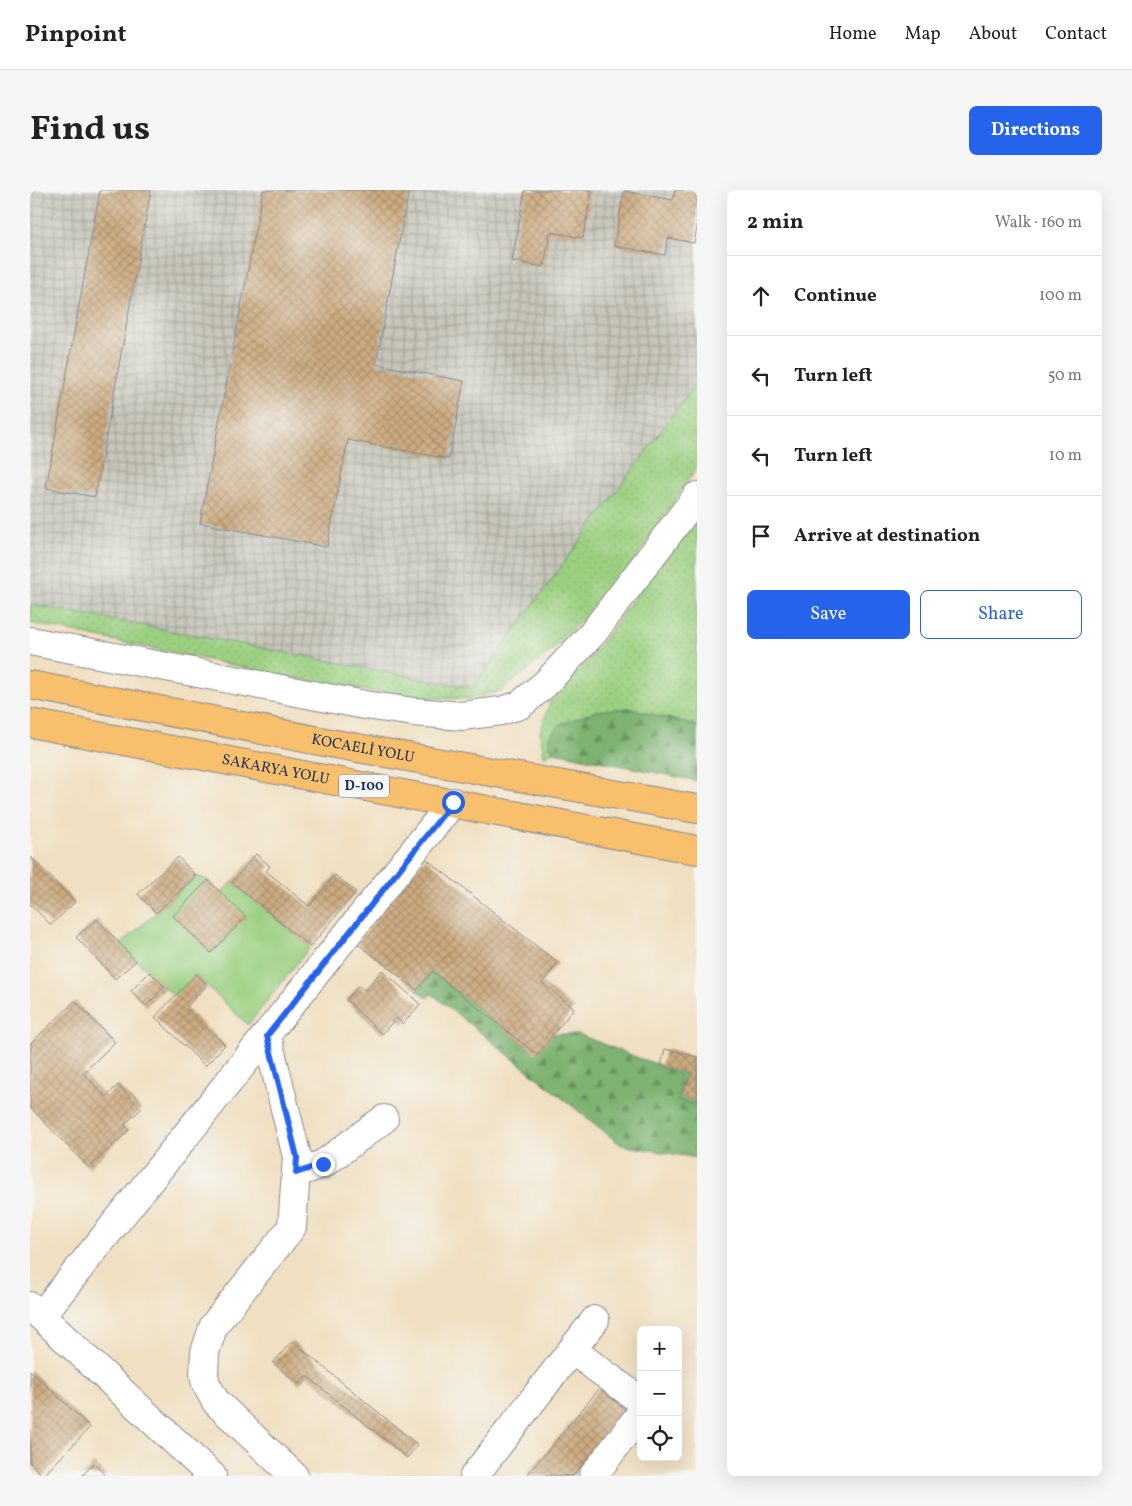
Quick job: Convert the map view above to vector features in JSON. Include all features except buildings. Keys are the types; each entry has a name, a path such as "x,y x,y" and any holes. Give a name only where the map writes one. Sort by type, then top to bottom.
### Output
{"highway":[{"name":"KOCAELİ YOLU","path":"30,685 330,743 697,808"},
{"name":"SAKARYA YOLU","path":"30,723 453,802 697,850"}],"street":[{"path":"30,641 385,708 462,716 501,711 520,705 544,684 594,633 697,496"},
{"path":"212,1476 35,1311 267,1036 453,802"},
{"path":"267,1036 297,1157 292,1226 214,1325 205,1352 204,1375 206,1384 216,1402 294,1476"},
{"path":"296,1173 323,1164 384,1118"},
{"path":"474,1476 595,1320"},
{"path":"572,1350 637,1398"},
{"path":"593,1476 639,1416"}],"shaded area":[{"path":"30,190 697,190 697,382 472,688 30,604"}],"green space":[{"path":"697,382 697,467 623,577 555,648 501,691 469,699 416,697 339,687 30,623 30,604 472,688"},
{"path":"697,512 697,726 628,708 548,740 554,752 544,756 540,732 551,700 586,664"},
{"path":"628,708 697,726 697,781 554,752 548,740 558,725 596,711"},
{"path":"196,876 208,880 221,893 232,882 310,947 248,1025 196,975 175,997 120,945"},
{"path":"432,971 537,1054 553,1034 578,1034 641,1059 686,1073 680,1096 697,1102 697,1158 621,1145 432,994 427,998 417,990"}],"route":[{"path":"323,1164 296,1173 297,1157 267,1036 453,802"}]}
